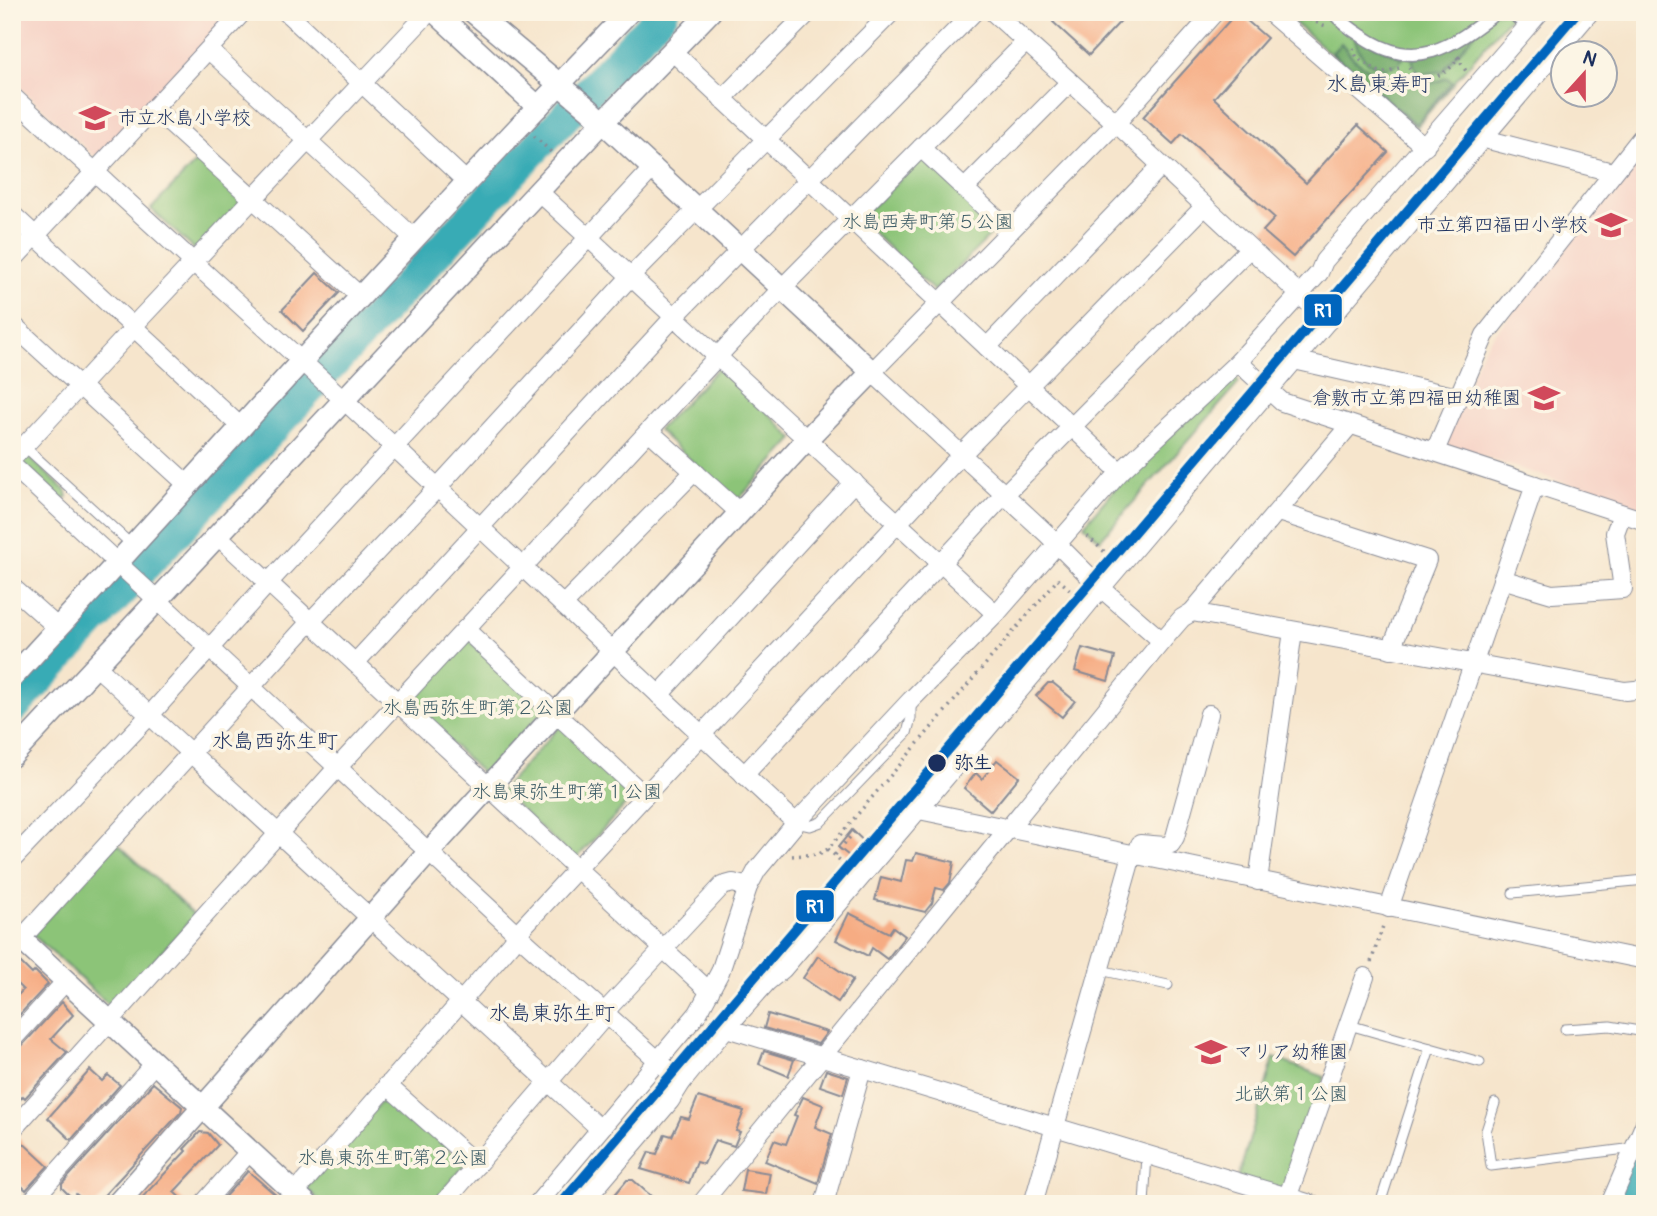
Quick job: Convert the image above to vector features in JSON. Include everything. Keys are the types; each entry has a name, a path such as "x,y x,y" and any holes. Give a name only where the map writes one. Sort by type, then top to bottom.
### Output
{"street":[{"path":"12,261 243,12"},
{"path":"286,12 467,183"},
{"path":"16,447 79,386 429,12"},
{"path":"435,12 538,107"},
{"path":"473,12 597,116 1057,543 1101,588 1162,641"},
{"path":"12,756 96,666 153,595 218,536 337,394 538,191 597,116 672,51 710,12"},
{"path":"722,99 808,12"},
{"path":"892,12 631,276 438,488 311,621 192,754 15,939 66,981 250,1151 295,1200 387,1085 577,869 961,455 1205,206"},
{"path":"355,663 675,316 974,12"},
{"path":"993,12 1328,321"},
{"path":"117,1204 429,852 808,438 1116,124 1215,12"},
{"path":"1269,12 1425,146"},
{"path":"1333,12 1346,26 1373,44 1396,54 1417,56 1434,52 1497,12"},
{"path":"537,1204 698,1013 720,972 748,887 757,870 796,823 996,614 1120,472 1238,362 1319,273 1324,261 1541,12"},
{"path":"582,1204 670,1101 726,1028 767,982 783,969 919,810 1058,645 1061,637 1101,588 1590,12"},
{"path":"12,678 58,628 124,568 133,546 188,485 242,428 308,368 361,297 538,107 566,89 625,14"},
{"path":"465,40 532,76 566,89"},
{"path":"12,1130 338,767 718,356 1026,42"},
{"path":"209,50 415,239"},
{"path":"672,51 1120,472"},
{"path":"964,189 1070,82"},
{"path":"12,96 337,394 796,823"},
{"path":"153,108 361,297"},
{"path":"1435,451 1485,335 1645,133"},
{"path":"1481,138 1612,172"},
{"path":"921,148 1010,231"},
{"path":"987,347 1161,166"},
{"path":"12,860 150,715 268,582 653,168"},
{"path":"538,191 996,614"},
{"path":"12,214 242,428"},
{"path":"744,775 1004,495 1250,248"},
{"path":"12,324 188,485"},
{"path":"1294,360 1458,397"},
{"path":"1238,362 1282,402 1645,521"},
{"path":"701,1204 1162,641 1182,618 1192,612 1350,425"},
{"path":"649,431 740,513"},
{"path":"12,465 518,935 682,1082"},
{"path":"563,605 695,471"},
{"path":"659,695 854,482"},
{"path":"1389,908 1535,485"},
{"path":"1278,512 1427,560 1391,649"},
{"path":"1502,579 1552,594 1623,589 1615,533 1622,514"},
{"path":"218,536 710,992"},
{"path":"12,587 58,628"},
{"path":"1192,612 1625,691 1645,689"},
{"path":"465,629 645,796"},
{"path":"1258,881 1293,631"},
{"path":"96,666 600,1129"},
{"path":"1033,1204 1135,855 1140,844 1164,846 1171,844 1175,837 1209,714"},
{"path":"919,810 1645,960"},
{"path":"443,1204 605,1014 723,886 733,883 748,887"},
{"path":"1287,1201 1365,977"},
{"path":"12,1040 66,981"},
{"path":"726,1028 1147,1155 1287,1201 1311,1204"},
{"path":"29,1204 155,1063"},
{"path":"824,1204 862,1069"},
{"path":"387,1085 477,1165"},
{"path":"1610,1204 1645,1123"},
{"path":"203,1204 250,1151"}],"lane":[{"path":"16,447 133,546"},
{"path":"1513,893 1645,880"},
{"path":"1100,970 1168,985"},
{"path":"1349,1025 1480,1062"},
{"path":"1565,1029 1610,1026 1645,1032"},
{"path":"1380,1204 1430,1048"},
{"path":"1495,1103 1486,1131 1491,1166 1634,1148"},
{"path":"1144,1204 1147,1155"}],"path":[{"path":"1458,59 1469,76"},
{"path":"539,140 549,150"},
{"path":"1080,530 1116,562"},
{"path":"1049,571 1084,601"},
{"path":"791,856 803,853 819,854 828,849 1058,579"},
{"path":"835,855 855,831"},
{"path":"828,849 855,874"},
{"path":"1365,977 1389,908"},
{"path":"1634,1204 1645,1179"}],"shaded area":[{"name":"市立水島小学校","path":"12,12 236,12 101,156 93,155 12,80"},
{"name":"倉敷市立第四福田幼稚園","path":"1645,142 1645,509 1444,444 1481,352"}],"green space":[{"path":"1282,12 1514,12 1416,127"},
{"path":"1479,28 1443,71 1418,75 1412,59"},
{"path":"1354,36 1403,58 1394,66 1383,68 1372,65 1361,55"},
{"path":"1341,43 1354,59 1380,76 1430,84 1447,78 1452,82 1416,124 1332,53"},
{"name":"水島西寿町第５公園","path":"924,156 998,228 934,291 859,219"},
{"path":"201,157 246,198 196,251 151,209"},
{"path":"721,365 794,439 736,502 658,430"},
{"path":"1231,379 1236,379 1239,383 1100,540 1084,525 1122,480"},
{"path":"27,455 67,492 68,497 62,499 21,462"},
{"name":"水島西弥生町第２公園","path":"467,638 544,711 483,774 408,702"},
{"name":"水島東弥生町第１公園","path":"560,726 636,793 575,860 501,791"},
{"path":"117,843 195,916 111,1007 32,934"},
{"name":"北畝第１公園","path":"1274,1058 1325,1077 1288,1187 1279,1190 1238,1178"},
{"name":"水島東弥生町第２公園","path":"389,1092 465,1165 432,1204 323,1204 306,1188"}],"building":[{"path":"1062,12 1129,12 1089,55 1053,22"},
{"path":"1237,12 1267,38 1214,98 1306,183 1358,125 1388,152 1293,257 1263,231 1275,218 1182,134 1173,144 1143,117"},
{"path":"317,273 339,293 303,331 282,310"},
{"path":"1082,648 1115,657 1108,681 1075,671"},
{"path":"1048,683 1053,683 1075,701 1062,717 1036,696"},
{"path":"997,760 1019,777 991,811 964,788 976,773 982,779"},
{"path":"852,830 871,848 858,863 838,847"},
{"path":"916,853 954,862 950,883 944,890 936,888 932,903 925,912 875,900 881,877 901,882 906,860 913,861"},
{"path":"849,913 889,933 893,927 905,936 887,959 872,948 868,956 836,940"},
{"path":"818,956 853,980 838,1002 803,978"},
{"path":"19,961 32,974 35,971 48,984 12,1023 12,1001 23,990 12,979 12,968"},
{"path":"62,1002 73,1015 51,1039 67,1052 25,1098 23,1096 12,1108 12,1051 20,1048"},
{"path":"768,1014 827,1032 818,1044 764,1028"},
{"path":"764,1051 794,1060 788,1076 759,1064"},
{"path":"90,1070 102,1081 108,1075 120,1085 71,1140 48,1118"},
{"path":"826,1070 848,1077 843,1094 820,1086"},
{"path":"153,1083 182,1107 181,1112 96,1204 88,1204 76,1194 72,1198 62,1188 62,1184"},
{"path":"698,1097 744,1111 736,1131 740,1132 734,1146 715,1140 704,1164 697,1162 689,1183 641,1169 649,1152 657,1154 665,1134 672,1136 681,1117 689,1119"},
{"path":"803,1097 823,1105 815,1127 832,1134 818,1183 765,1161 774,1140 786,1144 797,1116 794,1115"},
{"path":"200,1132 208,1133 218,1145 174,1192 187,1204 136,1204 186,1151 184,1149"},
{"path":"19,1139 48,1166 26,1190 12,1177 12,1141"},
{"path":"745,1169 770,1173 766,1194 741,1191"},
{"path":"248,1171 277,1196 274,1204 218,1204"},
{"path":"627,1180 633,1180 651,1196 644,1204 607,1204"}],"waterway":[{"path":"12,709 663,12"},
{"path":"589,103 677,12"},
{"path":"12,726 582,110"},
{"path":"1622,1204 1645,1150"}],"transit line":[{"name":"R1","path":"561,1204 1577,12"}],"place":[{"name":"市立水島小学校","path":"95,118"},
{"name":"市立第四福田小学校","path":"1611,225"},
{"name":"倉敷市立第四福田幼稚園","path":"1544,398"},
{"name":"弥生","path":"937,763"},
{"name":"マリア幼稚園","path":"1211,1052"}],"district":[{"name":"水島東寿町","path":"1379,84"},
{"name":"水島西弥生町","path":"275,741"},
{"name":"水島東弥生町","path":"552,1013"}]}
